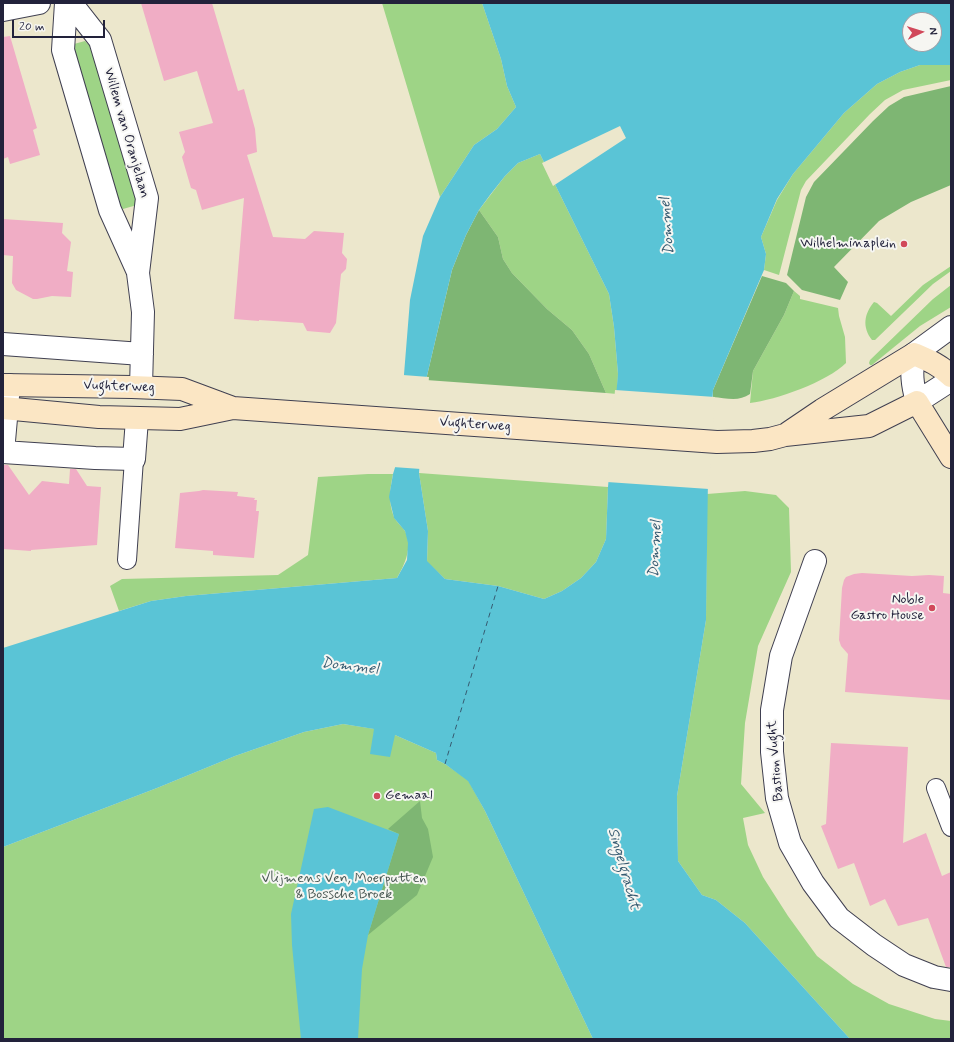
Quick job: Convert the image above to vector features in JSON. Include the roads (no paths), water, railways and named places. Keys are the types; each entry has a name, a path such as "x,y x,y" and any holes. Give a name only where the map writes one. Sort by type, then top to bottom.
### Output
{"main road":[{"path":"785,435 822,410 914,354 942,367 951,376"},
{"name":"Vughterweg","path":"6,385 182,389 233,408"},
{"path":"785,435 869,426 917,402 951,457"},
{"name":"Vughterweg","path":"5,409 136,419 180,419 233,408 718,442 753,441 785,435"}],"street":[{"path":"3,10 39,3"},
{"name":"Willem van Oranjelaan","path":"66,3 63,50 110,210 138,273"},
{"name":"Willem van Oranjelaan","path":"71,3 100,40 147,198 138,273 142,312 141,387"},
{"path":"951,327 914,354 911,370 912,386 917,402 951,380"},
{"path":"3,344 142,354"},
{"path":"6,385 3,452 134,460 136,419"},
{"name":"Bastion Vught","path":"815,562 781,656 772,710 772,752 777,798 790,843 813,883 839,918 874,945 904,965 934,977 951,980"}],"lane":[{"path":"127,560 134,460"},
{"path":"936,788 951,827"}],"water":[{"path":"482,3 951,3 951,65 920,65 900,72 877,84 844,113 793,174 777,199 761,237 766,254 764,270 713,390 708,478 706,620 677,796 678,861 702,895 716,900 745,923 850,1039 593,1039 485,811 468,781 437,760 436,753 395,735 390,757 370,754 374,729 343,724 304,732 235,756 157,788 3,847 3,648 151,601 186,596 397,578 407,560 408,543 405,531 394,518 389,497 397,461 410,300 423,236 440,197 474,145 497,129 516,107 507,86 501,59","holes":["540,154 609,294 614,327 618,374 608,487 606,539 596,562 581,578 562,591 544,599 498,586 445,579 427,561 428,531 419,473 426,380 452,270 466,235 479,210 505,176 518,163"]},
{"path":"328,807 399,834 368,935 362,969 358,1039 301,1039 292,945 291,914 314,809"}],"place":[{"name":"Wilhelminaplein","path":"904,244"},
{"name":"Noble Gastro House","path":"932,608"},
{"name":"Gemaal","path":"377,796"}],"water label":[{"name":"Dommel","path":"668,226"},
{"name":"Dommel","path":"656,549"},
{"name":"Dommel","path":"350,667"},
{"name":"Singelgracht","path":"623,869"}],"park label":[{"name":"Vlijmens Ven, Moerputten & Bossche Broek","path":"344,888"}]}
